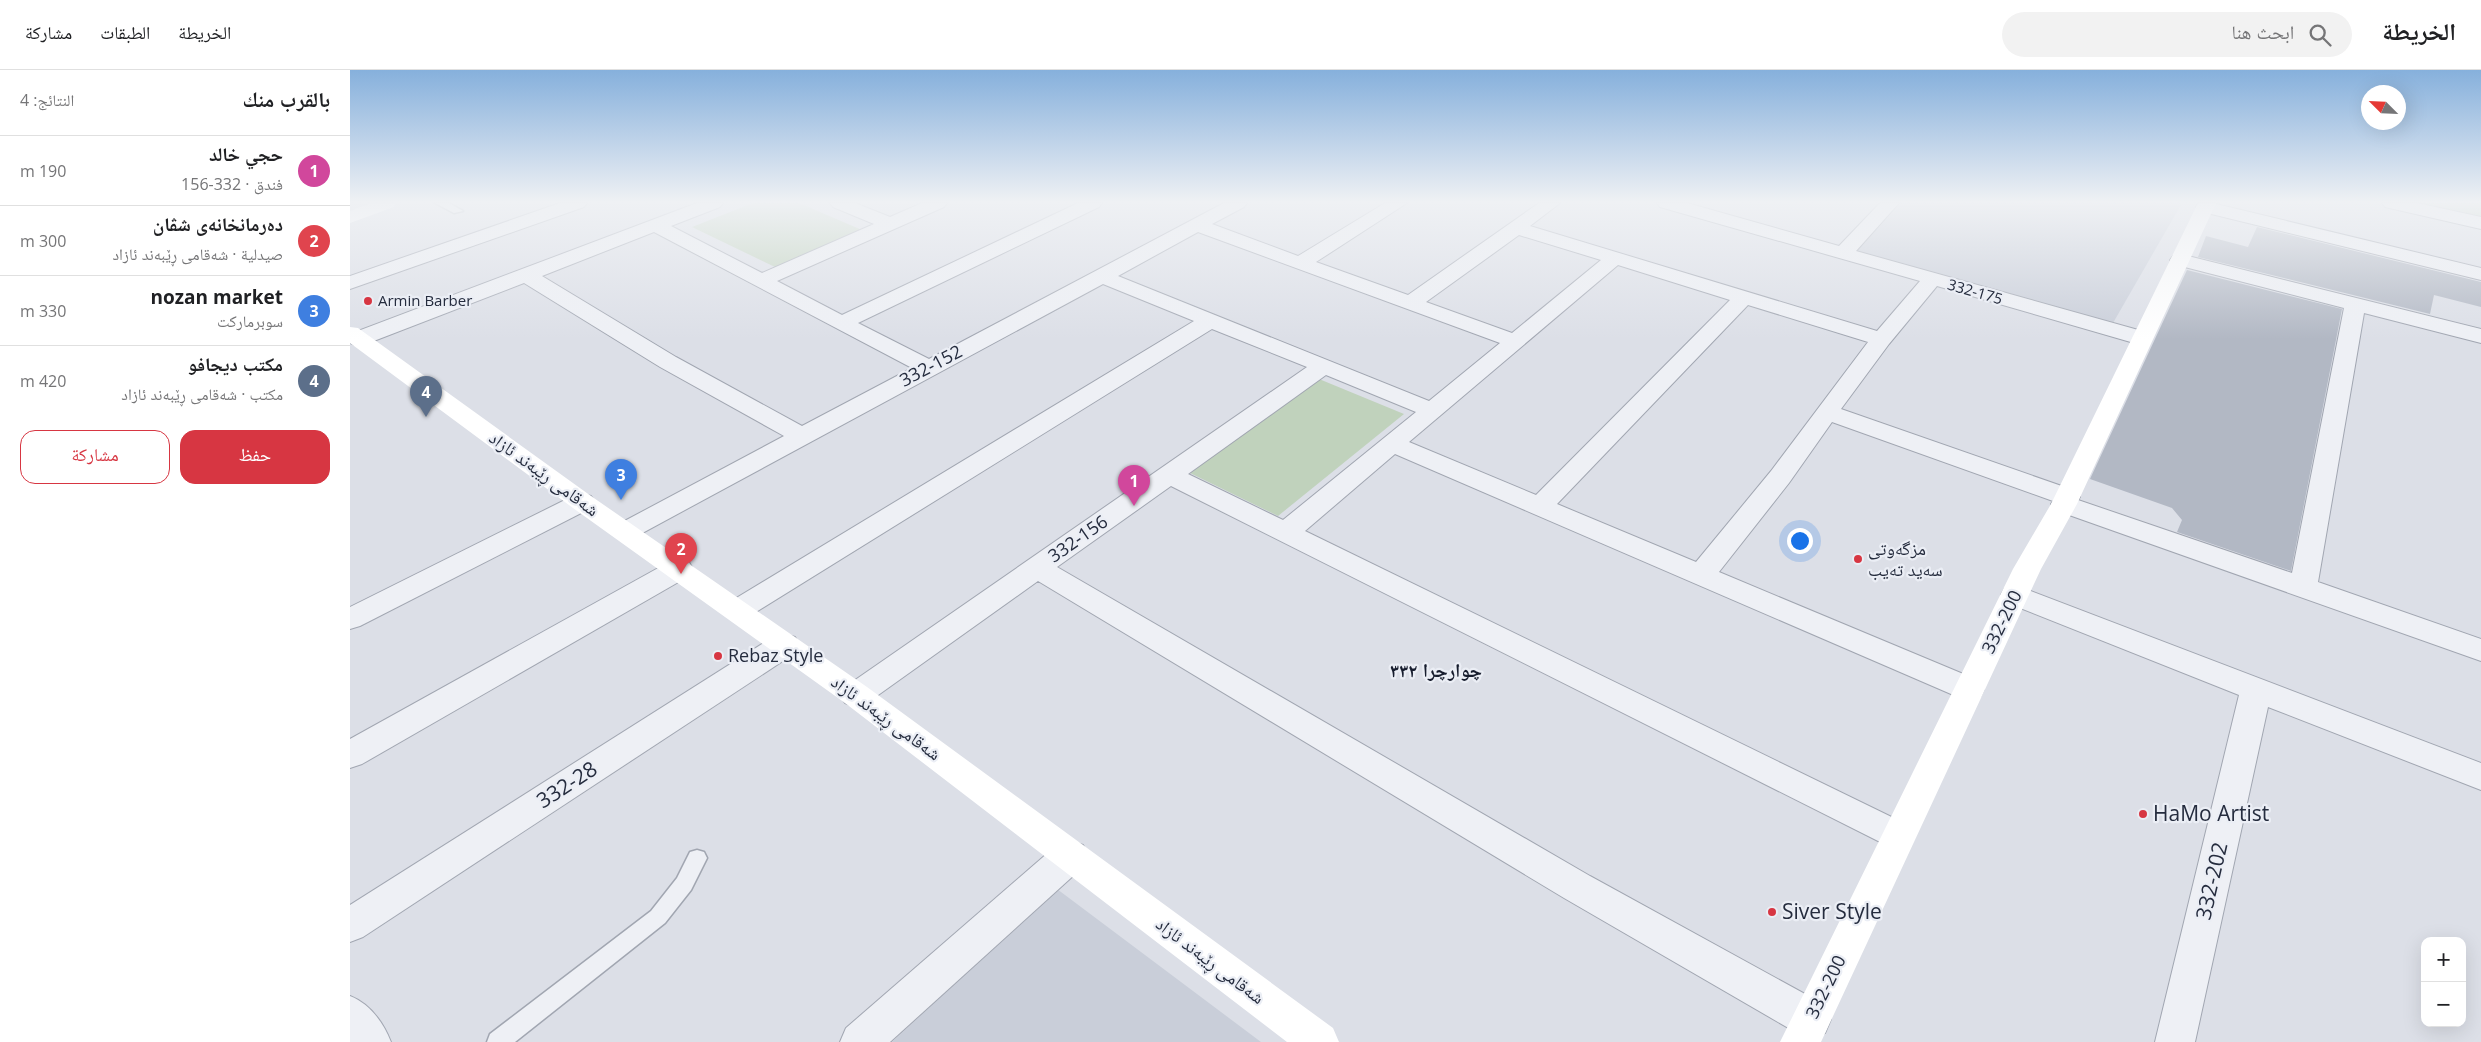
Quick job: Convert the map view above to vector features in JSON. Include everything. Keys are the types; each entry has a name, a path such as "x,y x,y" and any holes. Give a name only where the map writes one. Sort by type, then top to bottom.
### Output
{"street":[{"path":"350,283 449,248"},
{"path":"354,336 597,248"},
{"path":"699,248 928,368"},
{"path":"762,281 835,248"},
{"path":"841,323 998,248"},
{"name":"332-152","path":"626,531 1152,248"},
{"path":"1260,248 1515,341"},
{"path":"1300,263 1324,248"},
{"path":"1411,303 1487,248"},
{"path":"1583,248 1881,339"},
{"name":"332-175","path":"1823,248 2141,338"},
{"path":"1842,254 1847,248"},
{"name":"332-200","path":"1805,1030 2015,596 2026,569 2066,500 2141,338 2186,248"},
{"path":"2379,248 2481,274"},
{"path":"1285,533 1615,258"},
{"path":"2180,260 2481,336"},
{"path":"526,275 668,362 802,436"},
{"path":"1101,276 1432,410"},
{"path":"1702,574 1828,413 1881,339 1932,280"},
{"path":"1540,507 1744,297"},
{"path":"2303,588 2355,304"},
{"path":"738,610 1211,320"},
{"name":"شەقامی ڕێبەند ئازاد","path":"354,336 582,502 626,531 856,695 1318,1042"},
{"name":"332-156","path":"856,695 1324,366"},
{"path":"1828,413 2303,588 2481,650"},
{"path":"1393,444 1969,689"},
{"path":"1170,475 1898,836"},
{"path":"355,608 582,502"},
{"path":"1038,568 1577,887 1805,1030"},
{"path":"350,755 679,569"},
{"path":"2015,596 2481,777"},
{"name":"332-28","path":"350,925 784,645"},
{"name":"332-202","path":"2176,1042 2256,690"},
{"path":"860,1042 1070,856"},
{"path":"350,1015 371,1042"}],"lane":[{"path":"498,1042 658,916 684,884 697,858"}],"shaded area":[{"path":"1859,248 2156,248 2113,323 1857,251"},
{"path":"1057,889 1261,1042 892,1042"}],"green space":[{"path":"736,248 821,248 777,268"},
{"path":"1319,379 1404,414 1278,516 1190,473"}],"building":[{"path":"2201,248 2344,248 2481,282 2481,307 2434,295 2430,314 2198,257"},
{"path":"2187,270 2342,309 2291,571 2177,532 2182,520 2172,508 2090,479"}],"place":[{"name":"Armin Barber","path":"368,301"},
{"name":"مكتب ديجافو","path":"426,417"},
{"name":"nozan market","path":"621,500"},
{"name":"حجي خالد","path":"1134,506"},
{"name":"مزگەوتی سەید تەیب","path":"1858,559"},
{"name":"دەرمانخانەی شڤان","path":"681,574"},
{"name":"Rebaz Style","path":"718,656"},
{"name":"HaMo Artist","path":"2143,814"},
{"name":"Siver Style","path":"1772,912"}],"district":[{"name":"چوارچرا ٣٣٢","path":"1436,670"}]}
